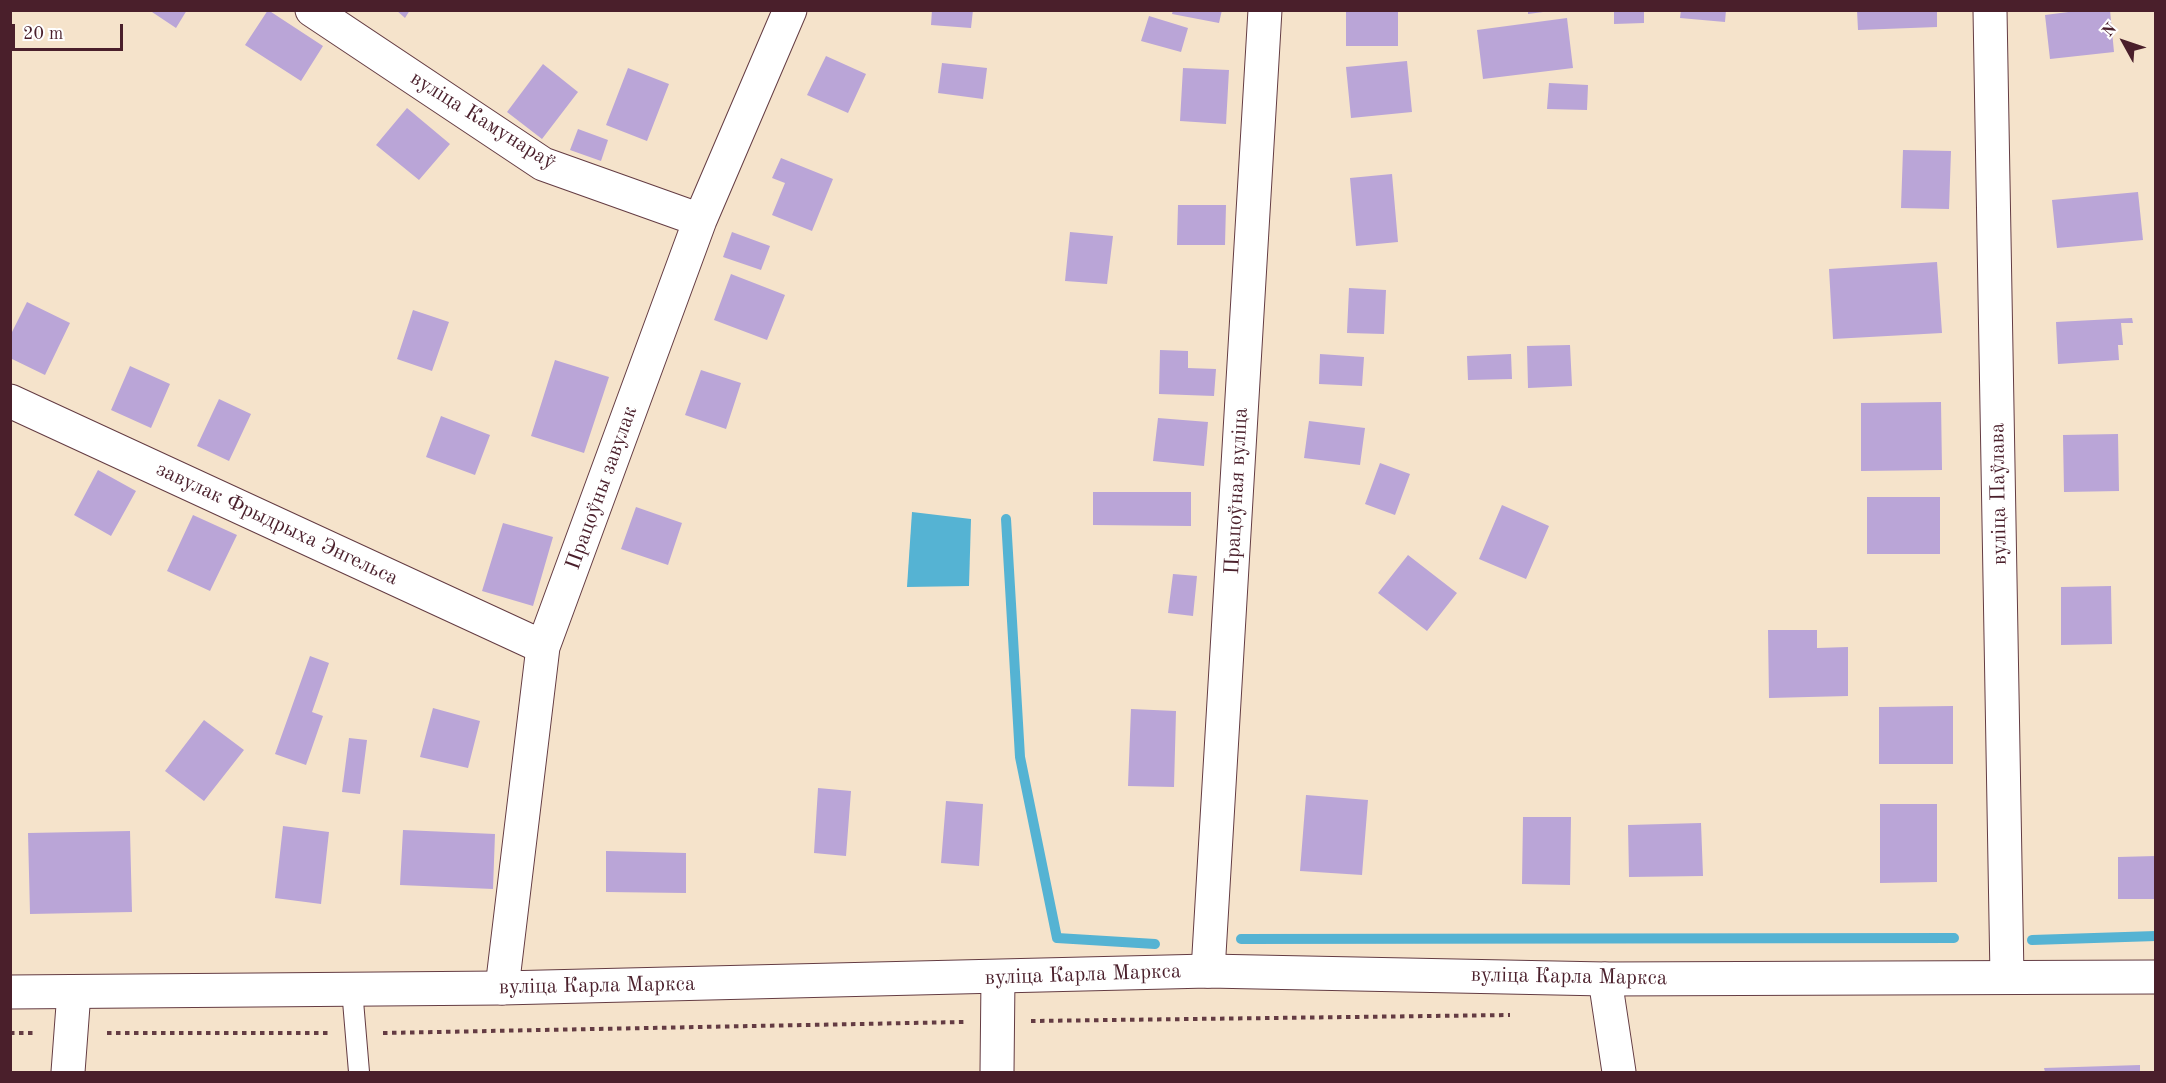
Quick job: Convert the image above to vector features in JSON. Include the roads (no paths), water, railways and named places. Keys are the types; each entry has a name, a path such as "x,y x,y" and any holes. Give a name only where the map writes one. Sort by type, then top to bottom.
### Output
{"street":[{"name":"вуліца Камунараў","path":"312,10 543,164 700,220"},
{"name":"Працоўны завулак","path":"502,988 543,647 700,220 790,10"},
{"name":"Працоўная вуліца","path":"1208,971 1265,10"},
{"name":"вуліца Паўлава","path":"1990,10 2007,977"},
{"name":"завулак Фрыдрыха Энгельса","path":"10,401 543,647"},
{"name":"вуліца Карла Маркса","path":"10,992 502,988 998,978 1208,971 1605,979 2156,977"},
{"path":"998,978 998,1072"},
{"path":"1605,979 1618,1072"},
{"path":"68,1072 74,992"}],"lane":[{"path":"352,989 359,1072"}],"water":[{"path":"912,512 971,519 969,586 907,587"}],"waterway":[{"path":"1006,519 1020,757 1057,938 1155,944"},
{"path":"2032,940 2156,936"},
{"path":"1241,939 1954,938"}]}
